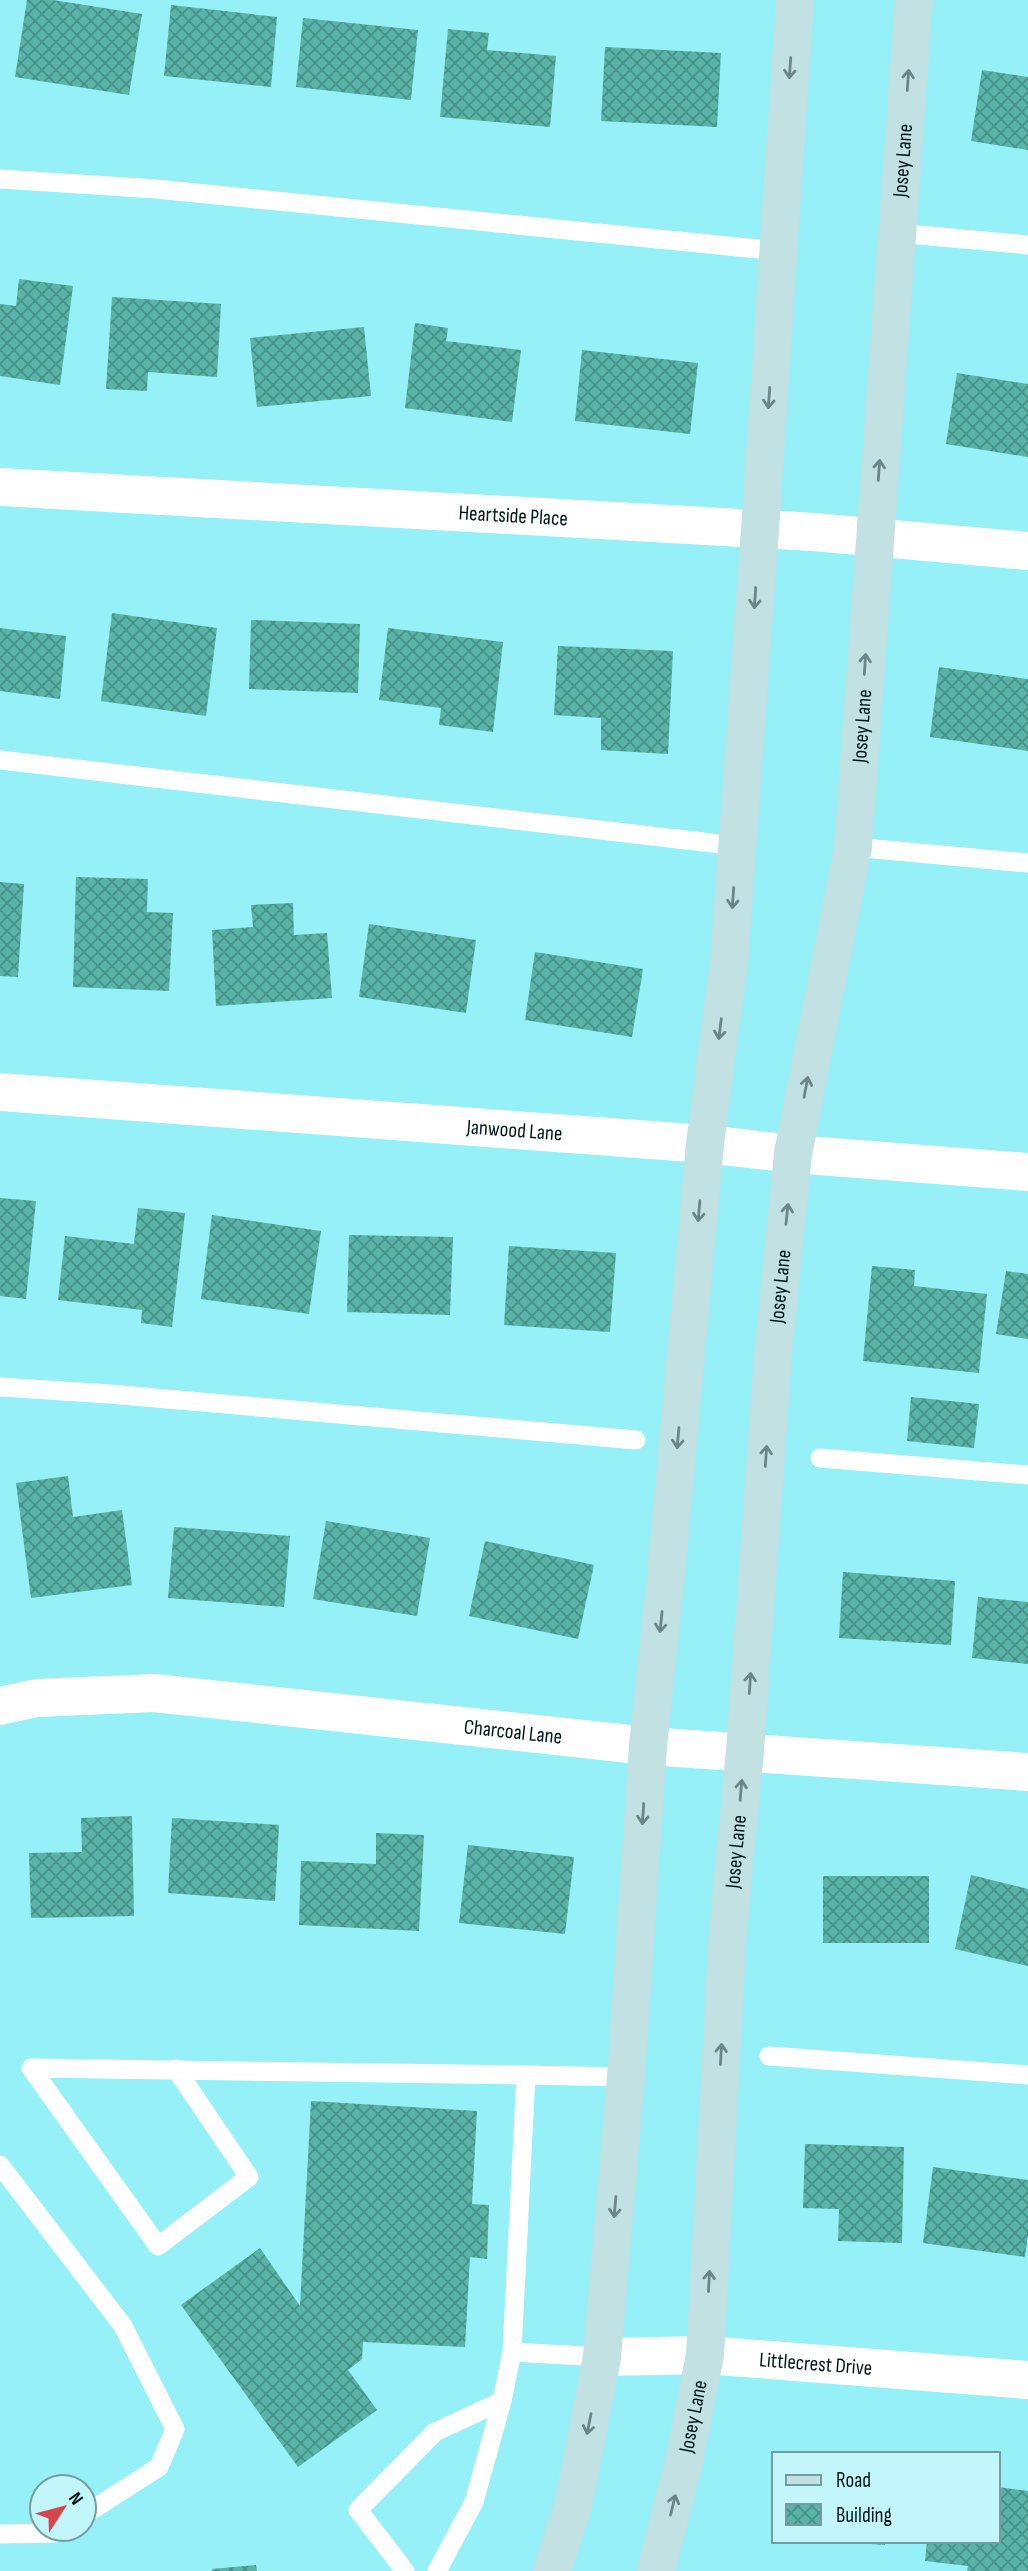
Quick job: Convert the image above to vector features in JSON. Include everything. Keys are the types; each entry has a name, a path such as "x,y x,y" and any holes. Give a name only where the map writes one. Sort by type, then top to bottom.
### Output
{"main road":[{"path":"552,2571 573,2506 602,2357 626,2077 648,1746 705,1143 729,962 761,530 795,0"},
{"name":"Josey Lane","path":"656,2571 684,2461 705,2355 728,1931 745,1751 773,1356 793,1154 853,847 914,0"}],"street":[{"name":"Heartside Place","path":"0,487 761,530 1028,551"},
{"name":"Janwood Lane","path":"0,1092 705,1143 793,1154 1028,1172"},
{"name":"Charcoal Lane","path":"0,1706 37,1698 154,1693 648,1746 1028,1772"},
{"name":"Littlecrest Drive","path":"602,2357 705,2355 1028,2380"}],"lane":[{"path":"0,179 170,191 778,251"},
{"path":"897,233 1028,245"},
{"path":"0,760 737,846"},
{"path":"853,847 1028,863"},
{"path":"0,1387 636,1440"},
{"path":"820,1458 1028,1475"},
{"path":"769,2056 1028,2075"},
{"path":"176,2069 250,2178 158,2246 31,2068 176,2069 626,2077"},
{"path":"437,2571 474,2502 512,2352 526,2075"},
{"path":"0,2165 123,2326 175,2429 159,2467 98,2506"},
{"path":"512,2352 602,2357"},
{"path":"405,2571 358,2510 435,2432 502,2400"},
{"path":"0,2534 28,2533"}],"building":[{"path":"27,0 53,0 142,14 129,95 15,77"},
{"path":"171,5 277,17 271,87 164,76"},
{"path":"303,18 418,30 411,100 296,87"},
{"path":"448,29 489,33 487,50 556,56 550,127 440,117"},
{"path":"605,47 721,53 717,127 601,121"},
{"path":"982,70 1028,77 1028,150 971,141"},
{"path":"19,279 73,286 60,385 0,376 0,304 16,306"},
{"path":"112,297 221,304 217,377 148,372 147,391 106,389"},
{"path":"415,323 448,328 446,341 521,350 512,422 405,408"},
{"path":"364,327 371,396 257,407 250,338"},
{"path":"582,350 698,363 690,434 575,421"},
{"path":"957,373 1028,384 1028,457 946,444"},
{"path":"112,613 217,628 206,716 101,701"},
{"path":"251,620 360,624 358,693 249,689"},
{"path":"0,628 66,636 60,699 0,691"},
{"path":"388,628 503,642 493,732 439,725 441,708 379,700"},
{"path":"558,646 673,651 668,754 601,750 601,718 554,715"},
{"path":"939,667 1028,679 1028,751 930,737"},
{"path":"76,877 148,879 147,912 173,913 169,991 73,987"},
{"path":"0,882 24,884 18,977 0,976"},
{"path":"293,903 294,935 327,933 332,998 216,1006 212,930 253,927 251,905"},
{"path":"369,924 476,940 466,1013 359,997"},
{"path":"535,952 643,969 632,1037 525,1020"},
{"path":"0,1198 36,1201 26,1299 0,1296"},
{"path":"138,1208 185,1213 172,1327 141,1323 142,1310 58,1300 65,1236 134,1244"},
{"path":"212,1215 321,1231 309,1314 201,1299"},
{"path":"349,1235 453,1237 450,1315 347,1312"},
{"path":"509,1246 616,1253 610,1332 504,1325"},
{"path":"872,1266 915,1270 914,1286 987,1294 979,1373 863,1361"},
{"path":"1006,1271 1028,1274 1028,1339 996,1334"},
{"path":"911,1397 979,1404 974,1448 907,1441"},
{"path":"68,1476 73,1517 122,1510 132,1585 31,1598 16,1483"},
{"path":"326,1521 430,1538 417,1616 313,1599"},
{"path":"174,1527 290,1536 284,1607 168,1598"},
{"path":"485,1541 594,1565 578,1639 469,1616"},
{"path":"843,1572 955,1581 951,1645 839,1638"},
{"path":"978,1597 1028,1602 1028,1664 972,1658"},
{"path":"132,1816 134,1916 31,1918 29,1853 82,1852 81,1818"},
{"path":"172,1818 279,1825 275,1901 168,1893"},
{"path":"376,1833 424,1835 419,1931 299,1925 301,1861 376,1864"},
{"path":"468,1845 574,1857 565,1934 459,1923"},
{"path":"971,1875 1028,1889 1028,1966 955,1949"},
{"path":"823,1876 929,1876 929,1943 823,1943"},
{"path":"311,2101 477,2111 472,2204 489,2205 487,2259 470,2257 465,2347 363,2342 362,2359 348,2370 377,2410 298,2467 181,2305 260,2248 300,2306"},
{"path":"805,2144 904,2147 902,2243 838,2241 839,2209 803,2208"},
{"path":"933,2167 1028,2180 1028,2235 1025,2257 923,2243"},
{"path":"1000,2487 1028,2491 1028,2571 967,2571 968,2566 925,2561 927,2543 1000,2543"},
{"path":"256,2565 257,2571 212,2571 212,2569"}]}
